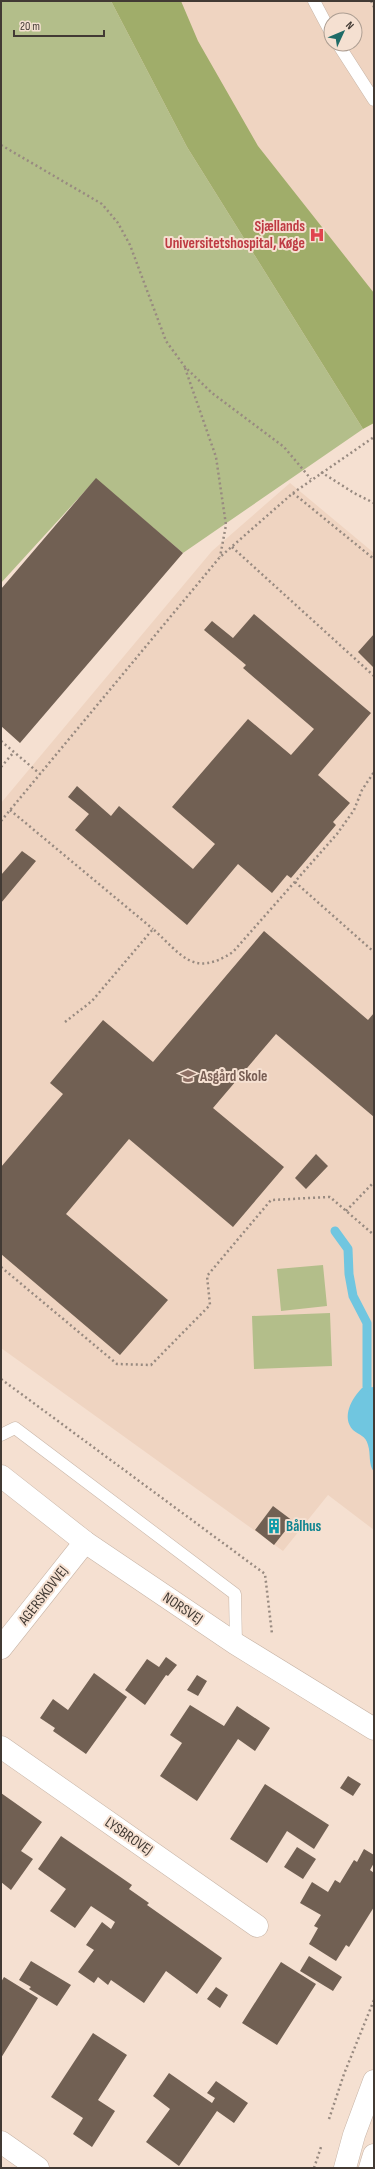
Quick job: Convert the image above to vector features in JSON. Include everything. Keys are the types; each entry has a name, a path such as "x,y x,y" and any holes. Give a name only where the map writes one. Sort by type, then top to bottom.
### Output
{"street":[{"name":"NORSVEJ","path":"1,1476 85,1542 236,1644 374,1729"},
{"name":"AGERSKOVVEJ","path":"1,1648 85,1542"},
{"name":"LYSBROVEJ","path":"1,1747 257,1926"},
{"path":"345,2168 354,2135 374,2081"},
{"path":"1,2142 38,2168"},
{"path":"370,2168 374,2155"}],"lane":[{"path":"314,1 323,18"},
{"path":"343,52 374,100"},
{"path":"1,1435 15,1428 236,1594 236,1644"}],"path":[{"path":"371,1 374,7"},
{"path":"1,145 102,204 118,223 130,245 166,341 185,367 212,393 284,446 311,479"},
{"path":"185,367 216,457 226,525 220,557"},
{"path":"1,821 220,557 311,479 374,438"},
{"path":"321,472 374,503"},
{"path":"293,493 374,559"},
{"path":"232,547 374,676"},
{"path":"1,741 40,774"},
{"path":"1,766 14,752"},
{"path":"10,810 191,962 201,965 211,964 232,952 337,834 354,810 362,790 374,772"},
{"path":"295,882 374,952"},
{"path":"65,1022 92,1001 153,929"},
{"path":"346,1211 374,1182"},
{"path":"1,1267 117,1364 151,1365 210,1305 207,1276 271,1200 330,1197 374,1235"},
{"path":"329,2120 344,2074 374,2000"},
{"path":"314,2168 323,2141"}],"shaded area":[{"name":"Sjællands Universitetshospital, Køge","path":"133,1 374,1 374,379"},
{"name":"Asgård Skole","path":"290,483 374,553 374,1530 328,1495 283,1551 1,1348 1,803 212,551"}],"green space":[{"path":"1,1 111,1 187,147 363,429 183,553 96,479 1,583"},
{"path":"111,1 181,1 198,41 258,146 374,293 374,423 363,429 187,147"},
{"path":"323,1265 327,1306 281,1311 277,1269"},
{"path":"330,1313 332,1366 254,1369 252,1316"}],"water":[{"path":"374,1387 374,1472 371,1466 367,1442 353,1430 348,1419 348,1414 352,1402 362,1388"}],"building":[{"path":"96,478 183,553 20,743 1,726 1,589"},
{"path":"254,614 371,713 318,775 350,803 333,822 336,825 291,878 287,875 272,893 238,864 187,925 75,830 89,814 68,797 77,786 111,816 119,806 193,869 215,844 172,807 248,719 291,755 314,729 243,668 246,665 204,630 212,621 233,638"},
{"path":"374,634 374,668 358,652"},
{"path":"22,851 36,861 1,903 1,875"},
{"path":"264,931 368,1020 374,1013 374,1117 276,1034 213,1108 284,1167 233,1227 129,1139 66,1214 168,1300 120,1355 1,1254 1,1167 63,1094 50,1083 103,1020 153,1062"},
{"path":"316,1154 328,1166 306,1189 295,1178"},
{"name":"Bålhus","path":"273,1506 293,1521 274,1545 255,1530"},
{"path":"166,1657 177,1665 168,1676 166,1675 145,1705 125,1690 147,1659 159,1667"},
{"path":"94,1673 127,1697 86,1754 53,1731 55,1728 40,1718 53,1699 68,1710"},
{"path":"197,1675 207,1681 198,1696 187,1690"},
{"path":"190,1705 224,1726 237,1706 270,1728 255,1751 238,1739 197,1801 160,1776 182,1743 170,1735"},
{"path":"348,1776 361,1784 353,1796 340,1788"},
{"path":"265,1784 329,1825 314,1849 287,1831 267,1863 230,1839"},
{"path":"1,1793 42,1822 21,1851 33,1859 11,1890 1,1882"},
{"path":"61,1836 132,1885 129,1889 149,1903 147,1905 222,1958 197,1994 166,1971 144,2003 111,1980 108,1985 98,1977 94,1983 78,1972 94,1950 86,1945 102,1922 111,1929 115,1922 91,1906 75,1928 50,1911 66,1889 38,1869"},
{"path":"297,1847 316,1859 303,1879 284,1867"},
{"path":"364,1849 374,1855 374,1863 370,1870 374,1873 374,1907 349,1947 346,1945 336,1961 309,1944 318,1928 314,1926 321,1915 300,1903 312,1882 328,1892 335,1880 340,1883 354,1860 357,1862"},
{"path":"309,1956 342,1977 333,1991 300,1971"},
{"path":"31,1961 71,1985 57,2006 29,1989 31,1987 19,1980"},
{"path":"281,1962 316,1984 277,2045 242,2023"},
{"path":"4,1977 38,1998 1,2058 1,1982"},
{"path":"216,1987 228,1995 220,2008 207,1999"},
{"path":"93,2033 127,2055 98,2100 115,2111 92,2147 73,2134 83,2118 51,2097"},
{"path":"169,2073 212,2103 215,2098 207,2093 216,2081 248,2103 234,2123 217,2111 179,2166 146,2142 170,2109 153,2096"}],"waterway":[{"path":"335,1231 348,1249 349,1274 353,1296 367,1323 367,1387"}],"place":[{"name":"Sjællands Universitetshospital, Køge","path":"317,235"},
{"name":"Asgård Skole","path":"188,1076"},
{"name":"Bålhus","path":"274,1526"}]}
